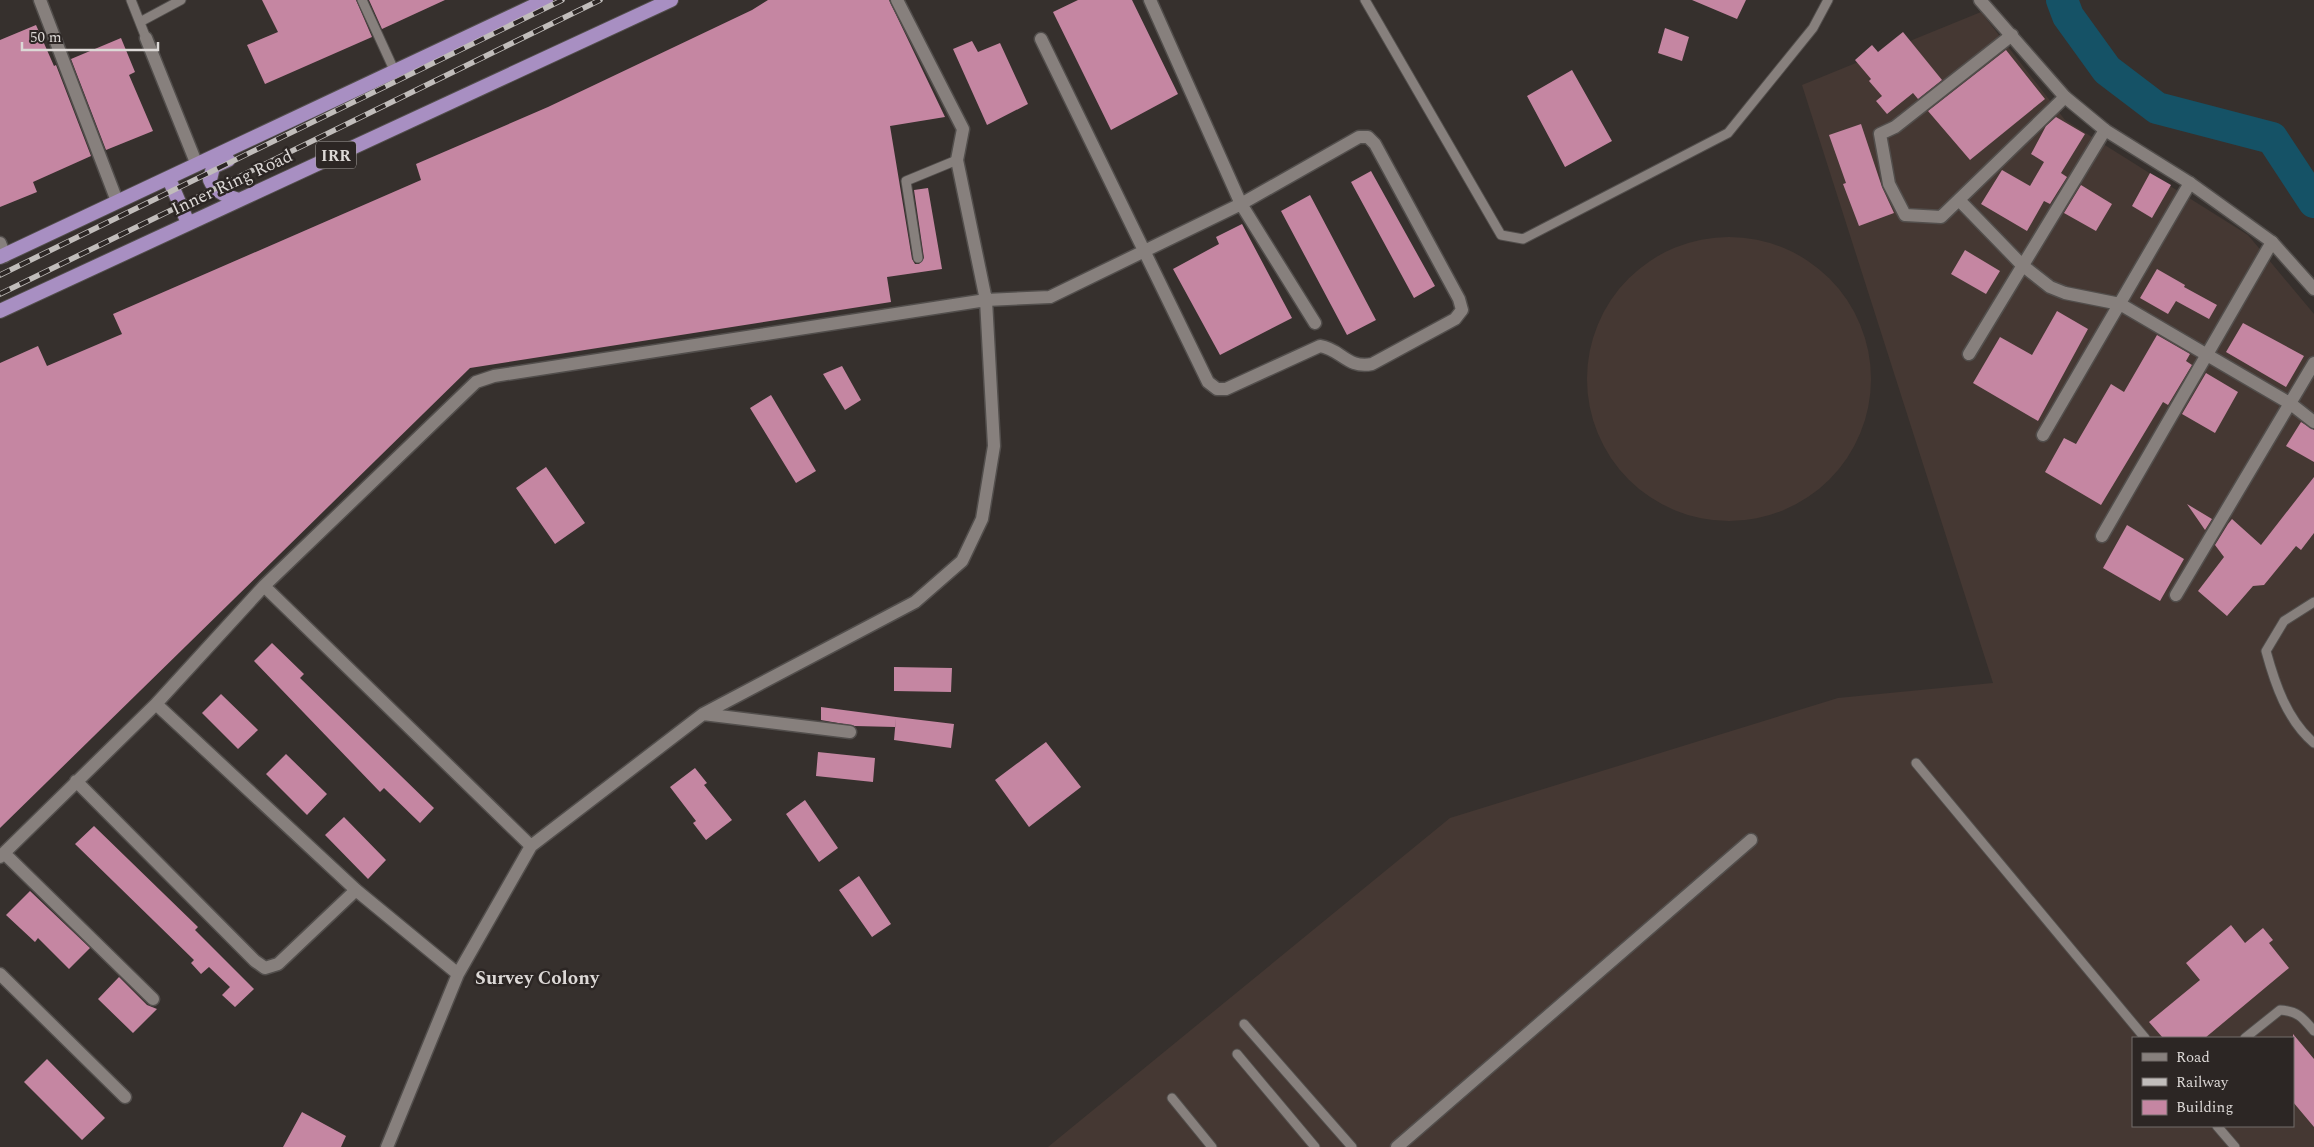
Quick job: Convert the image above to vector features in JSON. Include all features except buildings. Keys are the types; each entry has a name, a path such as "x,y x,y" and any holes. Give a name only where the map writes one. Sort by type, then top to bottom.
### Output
{"highway":[{"name":"Inner Ring Road","path":"2,252 169,179 546,0"},
{"name":"Inner Ring Road","path":"0,311 671,0"},
{"path":"239,200 226,196 218,190 212,184 210,175 213,167 244,152 248,140"},
{"path":"169,179 188,223"}],"street":[{"path":"40,0 117,201"},
{"path":"387,1147 458,974 532,846 703,714 915,602 962,561 982,519 994,446 986,300 957,160 963,129 897,0"},
{"path":"1150,0 1241,204 1315,323"},
{"path":"1980,0 2066,96 2105,130 2190,183 2272,242 2314,288"},
{"path":"2012,34 1896,127 1880,134 1889,184 1905,215 1941,217 2066,96"},
{"path":"146,38 197,165"},
{"path":"153,1000 2,855 156,704 264,586 476,382 494,376 986,300 1050,297 1144,253 1241,204 1359,137 1368,137 1380,152 1459,299 1462,310 1455,319 1372,364 1363,366 1352,364 1327,347 1320,346 1226,389 1217,389 1208,382 1144,253 1040,39"},
{"path":"1969,354 2105,130"},
{"path":"2043,435 2190,183"},
{"path":"1959,200 2022,265 2050,287 2065,293 2120,304 2291,404 2314,422"},
{"path":"2102,536 2272,242"},
{"path":"2176,595 2314,363"},
{"path":"264,586 532,846"},
{"path":"156,704 356,890 458,974"},
{"path":"703,714 850,732"},
{"path":"76,781 255,961 266,968 278,964 356,890"},
{"path":"1397,1147 1751,840"},
{"path":"0,974 125,1098"}],"lane":[{"path":"130,0 146,38"},
{"path":"140,22 181,0"},
{"path":"362,0 395,72"},
{"path":"1365,0 1501,235 1523,239 1728,133 1813,28 1828,0"},
{"path":"918,258 906,181 957,160"},
{"path":"2314,602 2284,621 2266,651 2276,687 2303,734 2314,743"},
{"path":"1916,763 2144,1037"},
{"path":"2246,1037 2280,1010 2293,1010 2314,1031"},
{"path":"1244,1024 1352,1147"},
{"path":"1238,1054 1315,1147"},
{"path":"1172,1098 1212,1147"},
{"path":"2218,1127 2235,1147"}],"shaded area":[{"path":"1981,12 2065,120 2248,235 2314,314 2314,1147 1048,1147 1450,818 1838,698 1993,683 1802,85"},
{"path":"1715,237 1743,237 1770,243 1796,254 1830,278 1847,300 1860,325 1869,351 1871,379 1869,407 1860,433 1847,458 1830,480 1796,504 1770,515 1743,521 1715,521 1688,515 1662,504 1628,480 1604,446 1593,420 1587,393 1587,365 1593,338 1604,312 1628,278 1662,254 1688,243"}],"waterway":[{"path":"2062,0 2068,16 2107,70 2157,108 2272,138 2314,202"}],"railway":[{"path":"0,275 562,0"},
{"path":"0,294 600,0"}],"district":[{"name":"Survey Colony","path":"537,977"}]}
